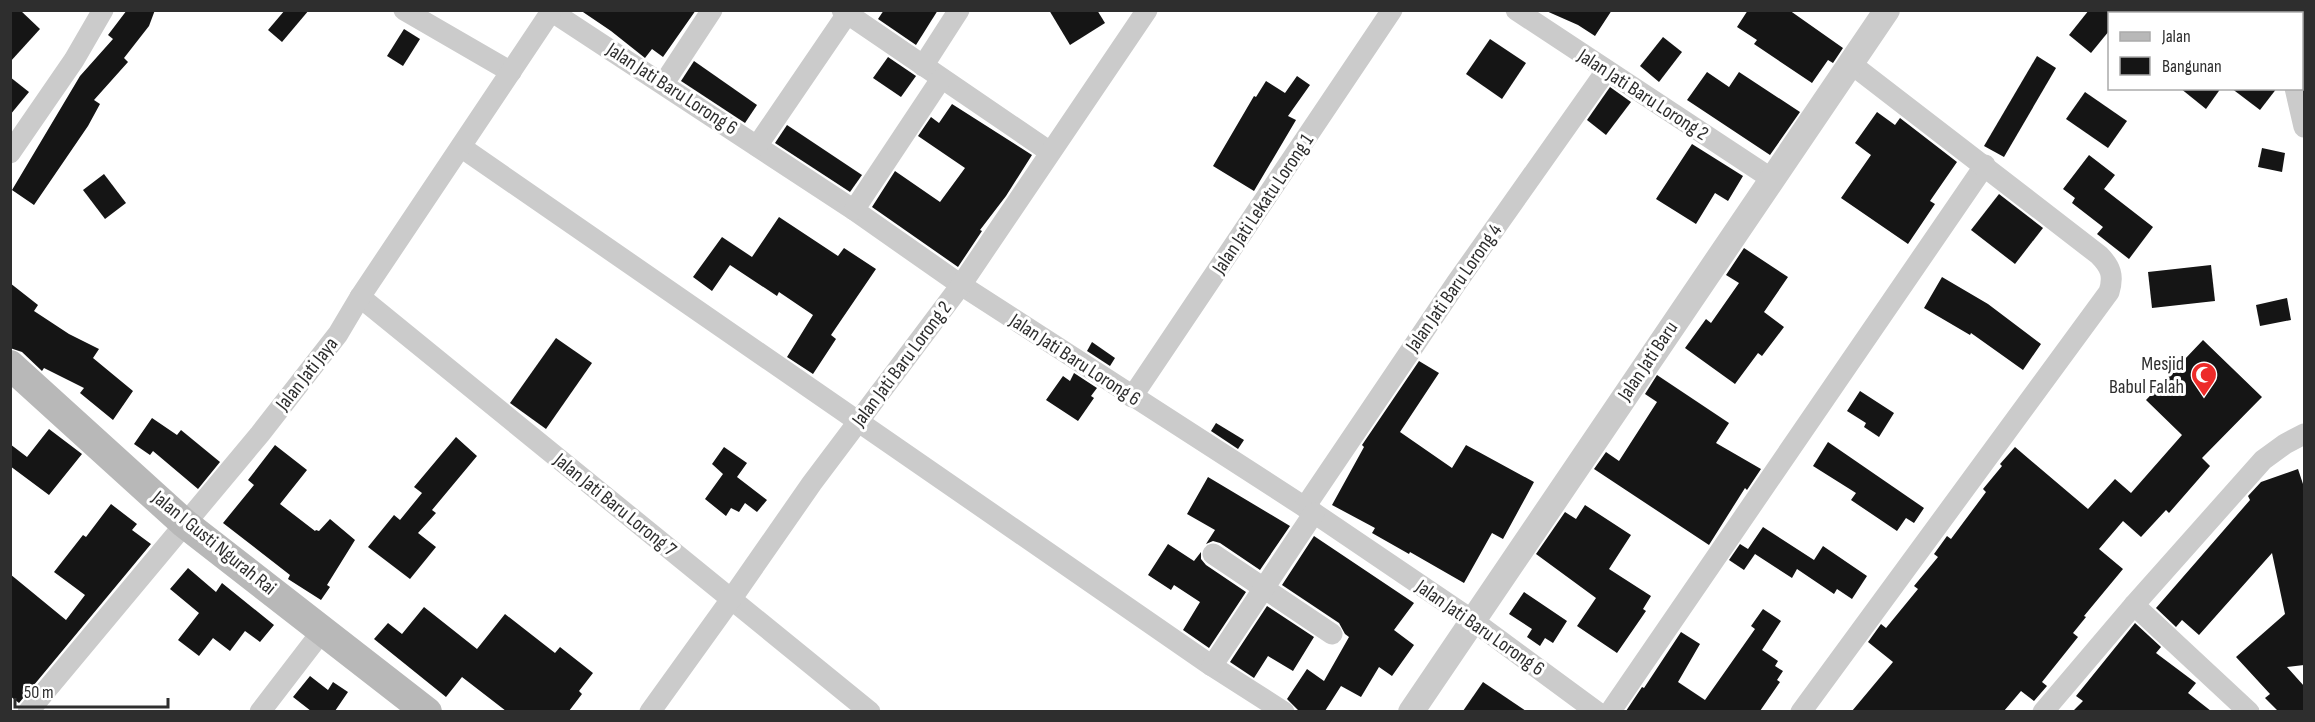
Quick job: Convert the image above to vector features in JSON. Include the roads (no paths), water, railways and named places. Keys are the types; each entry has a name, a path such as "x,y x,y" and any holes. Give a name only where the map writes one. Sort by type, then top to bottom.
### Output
{"main road":[{"name":"Jalan I Gusti Ngurah Rai","path":"10,365 184,523 427,711"}],"street":[{"path":"10,153 74,60 102,10"},
{"path":"404,10 511,72"},
{"path":"664,83 712,10"},
{"path":"922,66 959,10"},
{"name":"Jalan Jati Baru Lorong 2","path":"650,711 812,483 961,285 1147,10"},
{"name":"Jalan Jati Lekatu Lorong 1","path":"1132,397 1392,10"},
{"name":"Jalan Jati Baru Lorong 2","path":"1516,10 1772,179"},
{"name":"Jalan Jati Baru","path":"1410,711 1887,10"},
{"name":"Jalan Jati Jaya","path":"28,711 260,434 339,334 360,297 552,11"},
{"name":"Jalan Jati Baru Lorong 6","path":"552,11 854,210 961,285 1309,510 1472,621 1597,711"},
{"path":"757,146 844,12 1050,152"},
{"path":"1801,711 2109,292 2113,280 2108,264 2099,255 1850,63"},
{"name":"Jalan Jati Baru Lorong 4","path":"1212,666 1264,588 1309,510 1457,282 1606,71"},
{"path":"854,210 941,79"},
{"path":"2295,90 2304,127"},
{"path":"461,147 1212,666 1284,711"},
{"path":"1610,711 1985,165"},
{"name":"Jalan Jati Baru Lorong 7","path":"360,297 870,711"},
{"path":"2043,711 2263,460 2304,434"},
{"path":"1213,554 1332,634"},
{"path":"2134,605 2250,711"},
{"path":"260,711 323,630"}],"place":[{"name":"Mesjid Babul Falah","path":"2204,398"}]}
